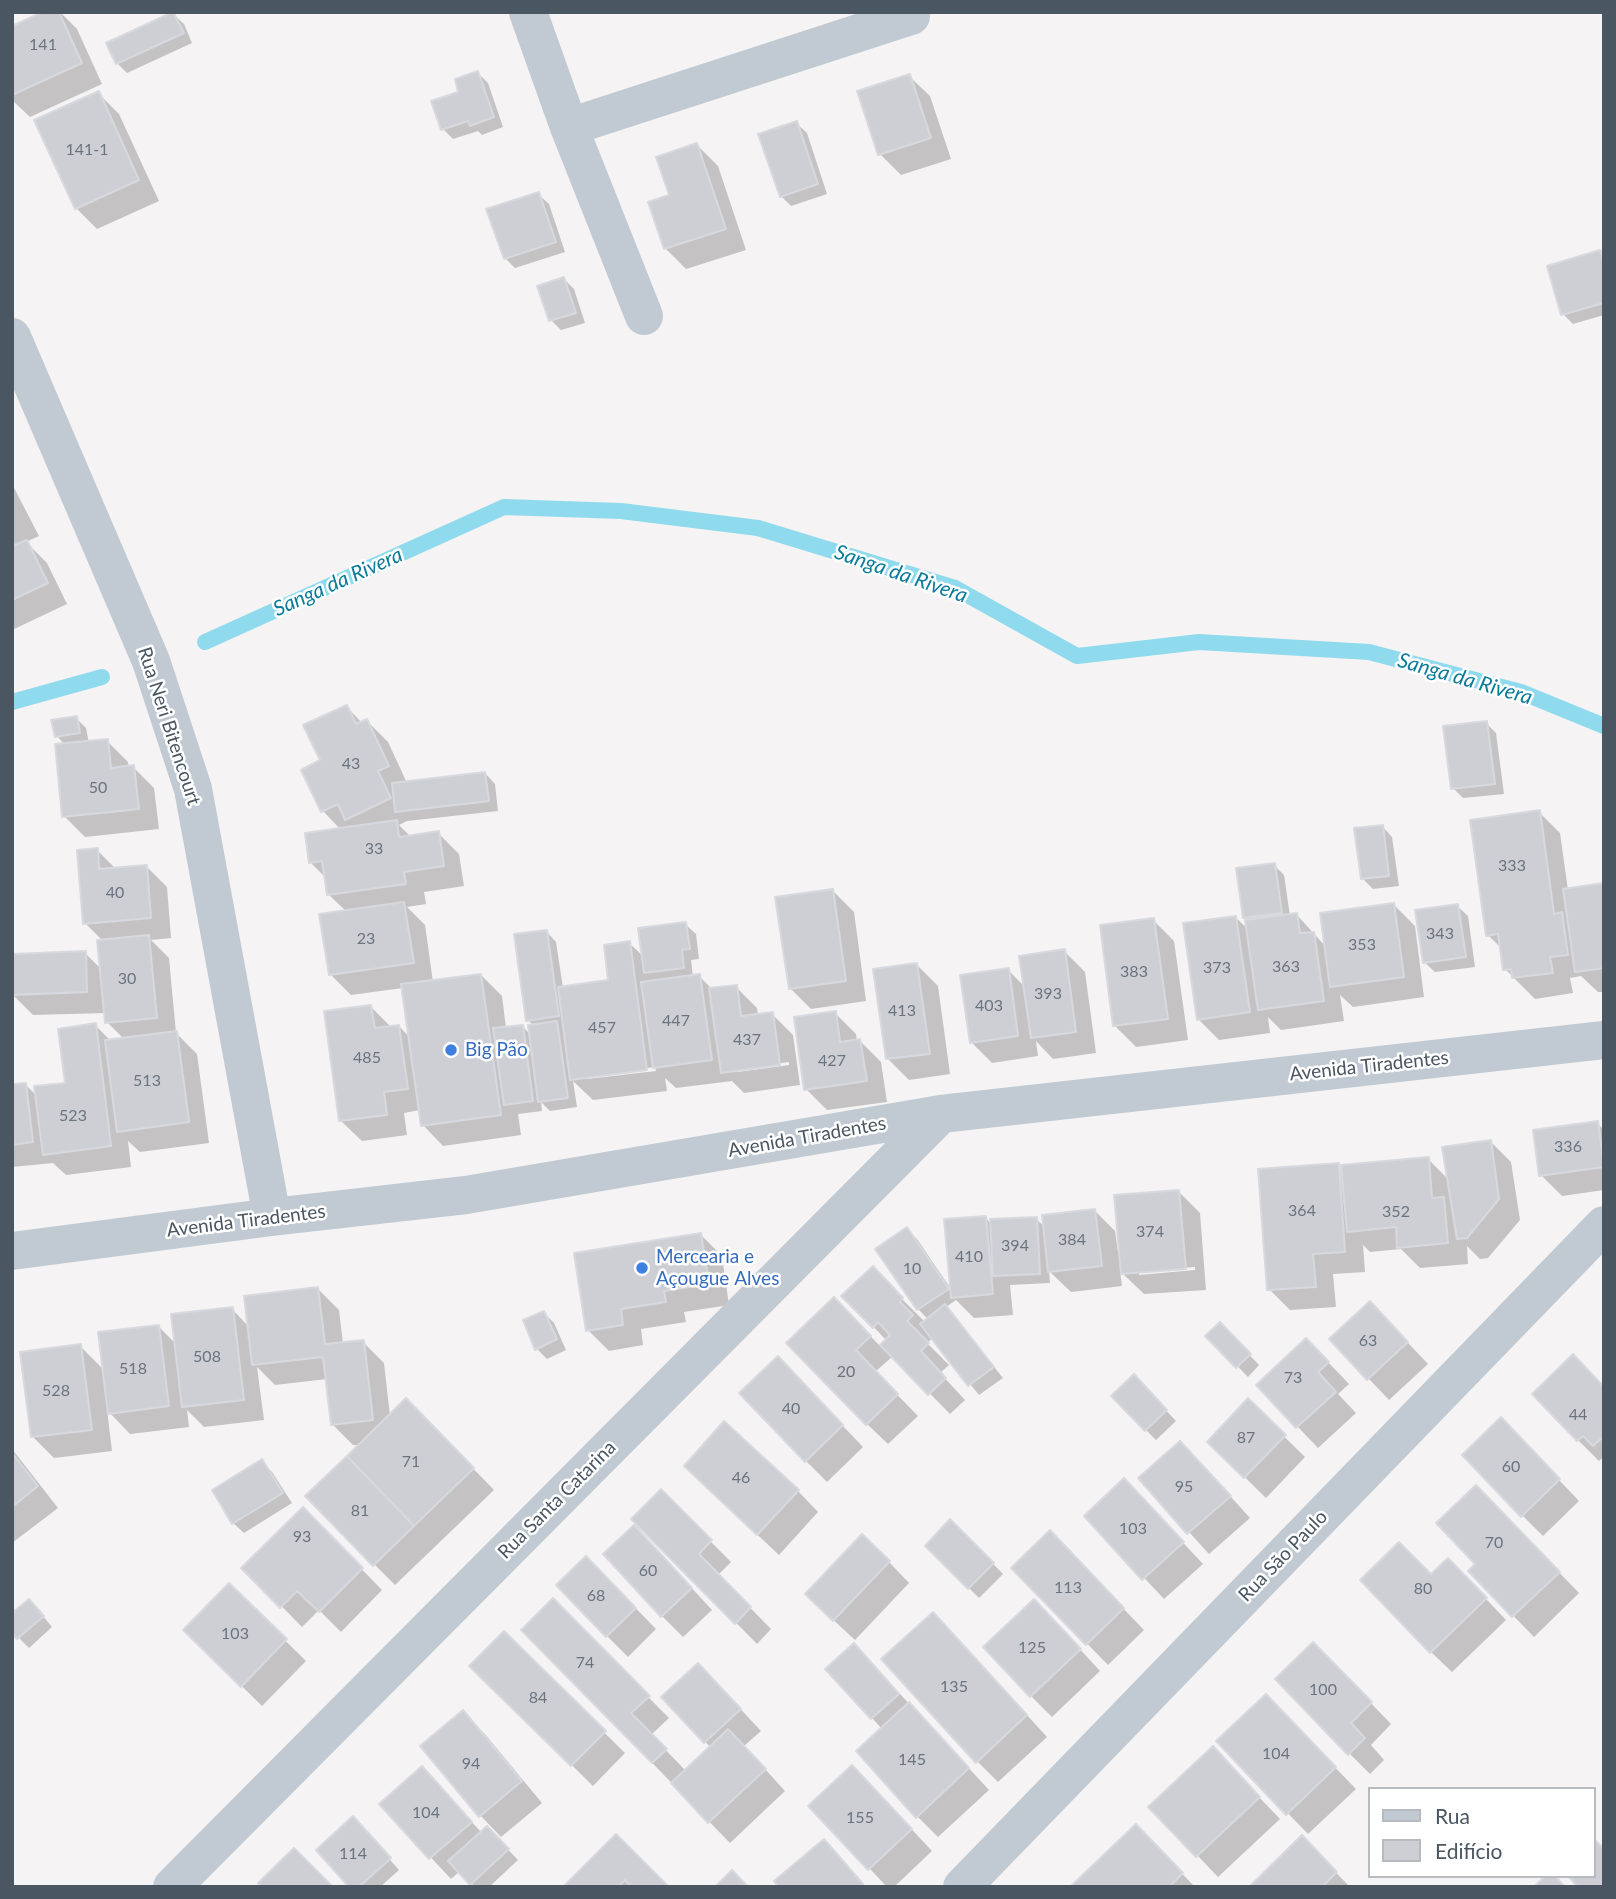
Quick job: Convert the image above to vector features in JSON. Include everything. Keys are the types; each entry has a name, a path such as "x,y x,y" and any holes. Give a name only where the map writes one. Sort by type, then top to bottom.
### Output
{"street":[{"path":"528,12 569,127 644,316"},
{"path":"569,127 911,16"},
{"name":"Rua Neri Bitencourt","path":"12,337 151,661 192,789 272,1217"},
{"name":"Avenida Tiradentes","path":"12,1251 466,1195 941,1114 1604,1040"},
{"name":"Rua Santa Catarina","path":"172,1887 941,1114"},
{"name":"Rua São Paulo","path":"962,1887 1604,1225"}],"building":[{"path":"43,12 59,12 82,63 12,95 12,26"},
{"path":"173,12 184,33 116,64 106,43"},
{"path":"478,71 494,117 470,126 468,121 441,130 431,101 458,92 455,79"},
{"path":"910,74 931,138 878,155 857,91"},
{"path":"99,91 139,180 75,209 34,120"},
{"path":"797,121 818,184 780,197 758,134"},
{"path":"697,143 726,229 664,249 648,202 669,195 656,157"},
{"path":"539,192 556,242 504,259 486,209"},
{"path":"1600,250 1604,265 1604,303 1561,315 1547,266"},
{"path":"564,277 576,313 549,321 537,286"},
{"path":"27,540 48,583 12,600 12,546"},
{"path":"347,705 356,724 367,719 389,766 378,771 391,798 345,820 338,804 321,812 301,770 320,760 303,725"},
{"path":"77,716 80,733 55,737 51,720"},
{"path":"1487,721 1495,784 1451,789 1443,726"},
{"path":"108,739 111,768 134,765 139,809 62,817 55,744"},
{"path":"485,772 489,801 395,812 392,783"},
{"path":"1540,810 1554,914 1562,912 1568,955 1550,957 1553,973 1512,978 1511,969 1503,970 1498,934 1486,936 1470,820"},
{"path":"397,820 399,837 439,831 444,866 404,872 406,884 327,895 322,861 309,863 305,833"},
{"path":"1383,825 1389,876 1361,879 1354,828"},
{"path":"98,848 99,869 147,865 151,918 83,924 77,850"},
{"path":"1275,863 1282,913 1243,918 1236,868"},
{"path":"1604,883 1604,968 1575,972 1563,889"},
{"path":"833,889 846,981 789,989 775,897"},
{"path":"404,902 414,963 329,975 319,914"},
{"path":"1394,903 1404,977 1330,987 1320,913"},
{"path":"1458,904 1466,957 1423,963 1415,910"},
{"path":"1297,913 1300,933 1314,932 1324,1001 1258,1010 1245,920"},
{"path":"1236,916 1250,1012 1197,1020 1183,923"},
{"path":"1154,918 1168,1019 1113,1026 1100,925"},
{"path":"686,922 690,949 682,950 684,968 644,973 638,928"},
{"path":"547,930 559,1016 526,1021 514,934"},
{"path":"149,935 157,1018 105,1023 97,940"},
{"path":"630,941 647,1070 570,1080 558,987 608,980 604,945"},
{"path":"1065,949 1076,1032 1031,1038 1019,956"},
{"path":"86,951 87,992 12,995 12,954"},
{"path":"917,963 930,1054 886,1059 873,969"},
{"path":"1009,968 1018,1036 970,1043 960,975"},
{"name":"Big Pão","path":"481,974 501,1115 421,1126 401,984"},
{"path":"700,974 712,1060 653,1068 641,982"},
{"path":"737,985 741,1016 773,1012 780,1065 721,1073 709,988"},
{"path":"371,1005 375,1028 399,1025 408,1089 384,1092 387,1115 339,1121 324,1011"},
{"path":"836,1011 840,1042 860,1039 867,1081 804,1090 794,1017"},
{"path":"557,1021 568,1098 538,1102 528,1025"},
{"path":"96,1023 111,1146 43,1155 34,1086 65,1083 58,1029"},
{"path":"523,1025 533,1101 504,1105 493,1028"},
{"path":"177,1031 189,1122 117,1132 105,1040"},
{"path":"26,1083 33,1142 12,1145 12,1084"},
{"path":"1598,1121 1604,1167 1539,1176 1533,1130"},
{"path":"1491,1140 1499,1199 1467,1238 1457,1239 1442,1147"},
{"path":"1429,1157 1432,1198 1444,1197 1448,1243 1397,1248 1396,1227 1347,1232 1341,1165"},
{"path":"1339,1163 1345,1252 1313,1254 1316,1287 1267,1290 1258,1169"},
{"path":"1179,1190 1186,1269 1121,1274 1114,1195"},
{"path":"1095,1209 1102,1266 1048,1272 1042,1215"},
{"path":"986,1216 993,1294 951,1298 944,1219"},
{"path":"1037,1217 1040,1274 993,1276 990,1219"},
{"path":"907,1227 949,1289 917,1310 875,1249"},
{"name":"Mercearia e Açougue Alves","path":"701,1233 709,1284 664,1291 666,1302 621,1309 623,1325 586,1331 574,1253"},
{"path":"873,1266 903,1298 900,1302 913,1315 907,1321 929,1343 921,1351 946,1378 928,1395 880,1345 890,1335 878,1322 873,1328 841,1296"},
{"path":"318,1287 325,1344 364,1340 373,1420 331,1425 323,1357 252,1365 244,1296"},
{"path":"834,1297 871,1336 856,1350 898,1394 866,1425 786,1343"},
{"path":"1370,1301 1408,1342 1367,1380 1329,1339"},
{"path":"945,1304 994,1367 968,1386 920,1324"},
{"path":"233,1307 244,1400 182,1407 171,1314"},
{"path":"544,1311 557,1339 535,1350 523,1320"},
{"path":"1220,1322 1251,1354 1236,1368 1205,1336"},
{"path":"159,1325 169,1406 108,1414 98,1332"},
{"path":"1306,1338 1329,1362 1318,1372 1336,1392 1296,1428 1256,1385"},
{"path":"81,1344 92,1430 31,1437 20,1352"},
{"path":"1573,1354 1604,1387 1604,1436 1593,1446 1583,1436 1577,1441 1532,1394"},
{"path":"778,1356 843,1425 805,1462 739,1393"},
{"path":"1134,1374 1167,1410 1145,1431 1111,1396"},
{"path":"406,1398 474,1468 414,1526 347,1456"},
{"path":"1248,1398 1286,1435 1244,1478 1207,1442"},
{"path":"1501,1417 1560,1479 1521,1517 1462,1455"},
{"path":"724,1421 799,1490 757,1535 684,1466"},
{"path":"1180,1441 1231,1496 1187,1534 1138,1478"},
{"path":"12,1453 38,1486 12,1507"},
{"path":"347,1456 414,1526 373,1566 305,1496"},
{"path":"262,1459 283,1493 232,1524 212,1490"},
{"path":"1124,1478 1184,1542 1142,1580 1084,1516"},
{"path":"1476,1485 1560,1572 1512,1617 1468,1571 1475,1564 1436,1523"},
{"path":"661,1489 712,1540 699,1554 751,1607 735,1624 631,1519"},
{"path":"303,1507 363,1568 319,1612 297,1591 280,1608 241,1568"},
{"path":"950,1519 994,1563 968,1589 925,1546"},
{"path":"634,1525 692,1588 661,1617 603,1554"},
{"path":"1050,1530 1124,1608 1086,1645 1011,1568"},
{"path":"862,1534 890,1561 833,1621 805,1594"},
{"path":"1399,1542 1431,1574 1448,1558 1487,1598 1430,1653 1360,1580"},
{"path":"586,1556 636,1608 606,1637 556,1585"},
{"path":"229,1583 287,1639 241,1687 183,1630"},
{"path":"553,1598 650,1696 631,1713 667,1749 652,1763 521,1630"},
{"path":"29,1599 44,1616 17,1639 12,1633 12,1613"},
{"path":"1034,1599 1081,1649 1030,1697 983,1647"},
{"path":"933,1612 1027,1715 976,1763 881,1659"},
{"path":"504,1631 606,1731 571,1766 469,1666"},
{"path":"1313,1642 1372,1702 1351,1723 1365,1738 1348,1755 1275,1679"},
{"path":"854,1643 899,1694 871,1719 825,1669"},
{"path":"698,1663 741,1709 704,1743 661,1697"},
{"path":"1266,1694 1336,1767 1286,1815 1216,1741"},
{"path":"909,1702 969,1768 916,1818 856,1751"},
{"path":"463,1710 522,1781 479,1817 420,1746"},
{"path":"728,1729 766,1769 708,1823 671,1783"},
{"path":"1213,1746 1260,1797 1196,1857 1148,1807"},
{"path":"852,1765 912,1829 868,1870 808,1806"},
{"path":"422,1766 472,1822 429,1859 379,1804"},
{"path":"353,1816 391,1858 359,1887 349,1887 316,1850"},
{"path":"1136,1824 1183,1873 1169,1887 1070,1887"},
{"path":"487,1826 509,1849 470,1885 448,1861"},
{"path":"616,1834 669,1887 631,1887 625,1880 618,1887 563,1887"},
{"path":"1302,1835 1337,1872 1322,1887 1249,1887"},
{"path":"824,1839 863,1884 860,1887 779,1887 774,1881"},
{"path":"1595,1840 1604,1849 1604,1887 1578,1887 1570,1878 1595,1878"},
{"path":"294,1848 333,1887 261,1887 258,1883"},
{"path":"732,1870 748,1887 715,1887"},
{"path":"1543,1878 1557,1878 1565,1887 1534,1887"}],"waterway":[{"name":"Sanga da Rivera","path":"205,642 504,507 621,511 758,528 955,588 1077,656 1199,642 1369,652 1521,692 1604,726"},
{"name":"Sanga da Rivera","path":"12,702 102,677"}],"place":[{"name":"Big Pão","path":"451,1050"},
{"name":"Mercearia e Açougue Alves","path":"642,1268"}]}
